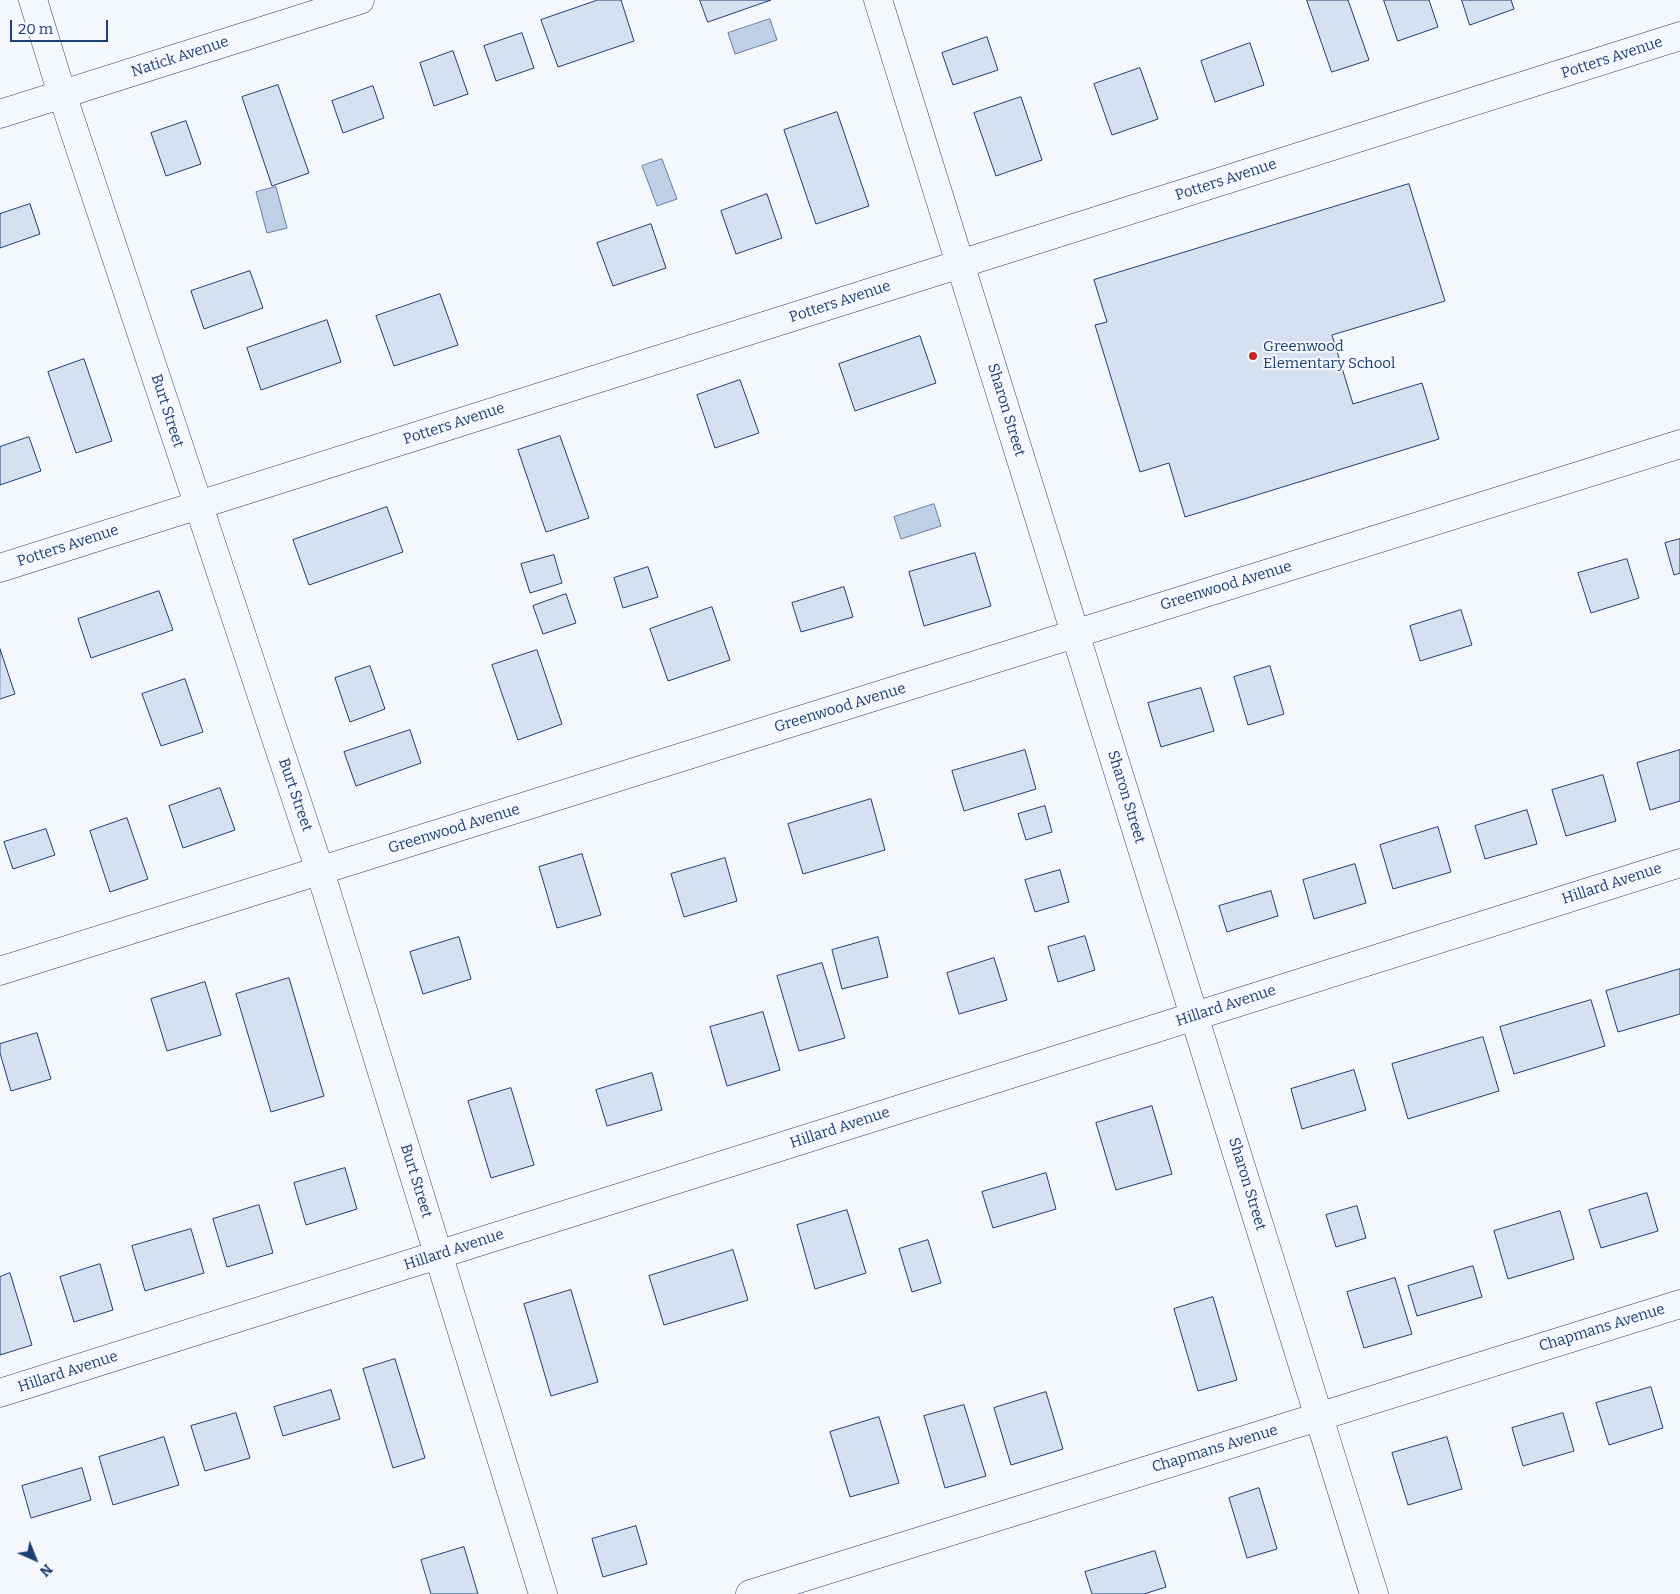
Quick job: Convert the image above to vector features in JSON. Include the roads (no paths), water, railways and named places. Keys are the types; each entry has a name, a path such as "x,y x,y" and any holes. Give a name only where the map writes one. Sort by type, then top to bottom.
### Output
{"street":[{"name":"Burt Street","path":"33,0 62,94 320,870 543,1594"},
{"name":"Natick Avenue","path":"0,114 360,0"},
{"name":"Sharon Street","path":"878,0 1374,1594"},
{"name":"Potters Avenue","path":"0,568 1680,36"},
{"name":"Greenwood Avenue","path":"0,971 1680,444"},
{"name":"Hillard Avenue","path":"0,1394 1680,862"},
{"name":"Chapmans Avenue","path":"750,1594 1680,1304"}],"water":[{"path":"770,19 777,40 735,54 728,33"},
{"path":"662,159 677,199 657,206 642,166"},
{"path":"276,187 287,228 267,233 256,192"},
{"path":"934,504 941,526 901,539 894,517"}],"place":[{"name":"Greenwood Elementary School","path":"1253,356"}]}
